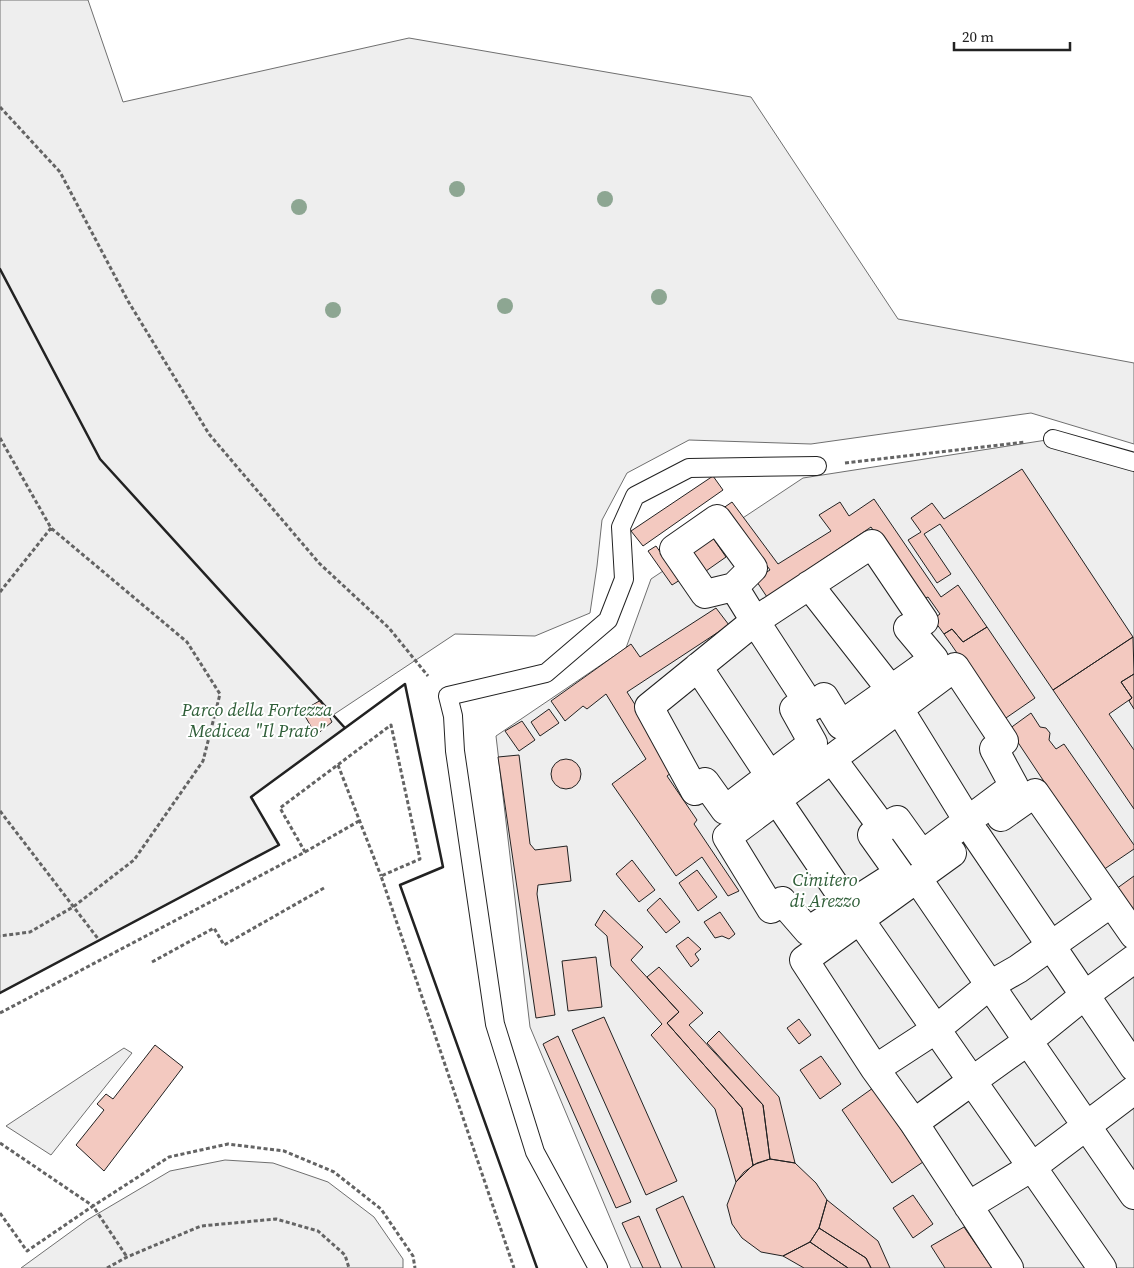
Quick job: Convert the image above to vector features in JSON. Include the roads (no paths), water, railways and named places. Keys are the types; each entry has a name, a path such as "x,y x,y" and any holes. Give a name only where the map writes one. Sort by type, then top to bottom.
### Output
{"street":[{"path":"872,544 924,621 908,628 934,660 895,700 832,759 725,810 705,782 696,791 649,707 755,621 809,585 872,544"},
{"path":"809,585 895,700 972,828 1134,1068"},
{"path":"734,587 755,621 806,699 811,707 824,697 841,725 895,700 955,667 1004,741 994,749 1014,786 972,828 917,878 854,913 808,931 782,901 771,909 727,837 774,788 813,743 794,709 806,699"},
{"path":"698,667 854,913 1102,1268"},
{"path":"832,759 882,828"},
{"path":"1009,1268 804,960 899,873 872,835 898,820 922,855 1035,793 1134,935"},
{"path":"917,878 1134,1196"},
{"path":"875,1069 935,1030 990,985 1051,946 1111,903"},
{"path":"914,1123 1028,1041 1134,959"},
{"path":"968,1206 1032,1167 1134,1090"}],"lane":[{"path":"1053,439 1134,462"},
{"path":"598,1268 534,1152 495,1024 455,751 453,716 448,696 546,673 608,620 624,580 621,528 635,496 689,468 817,466"}],"park label":[{"name":"Parco della Fortezza Medicea \"Il Prato\"","path":"257,720"},
{"name":"Cimitero di Arezzo","path":"825,890"}]}
